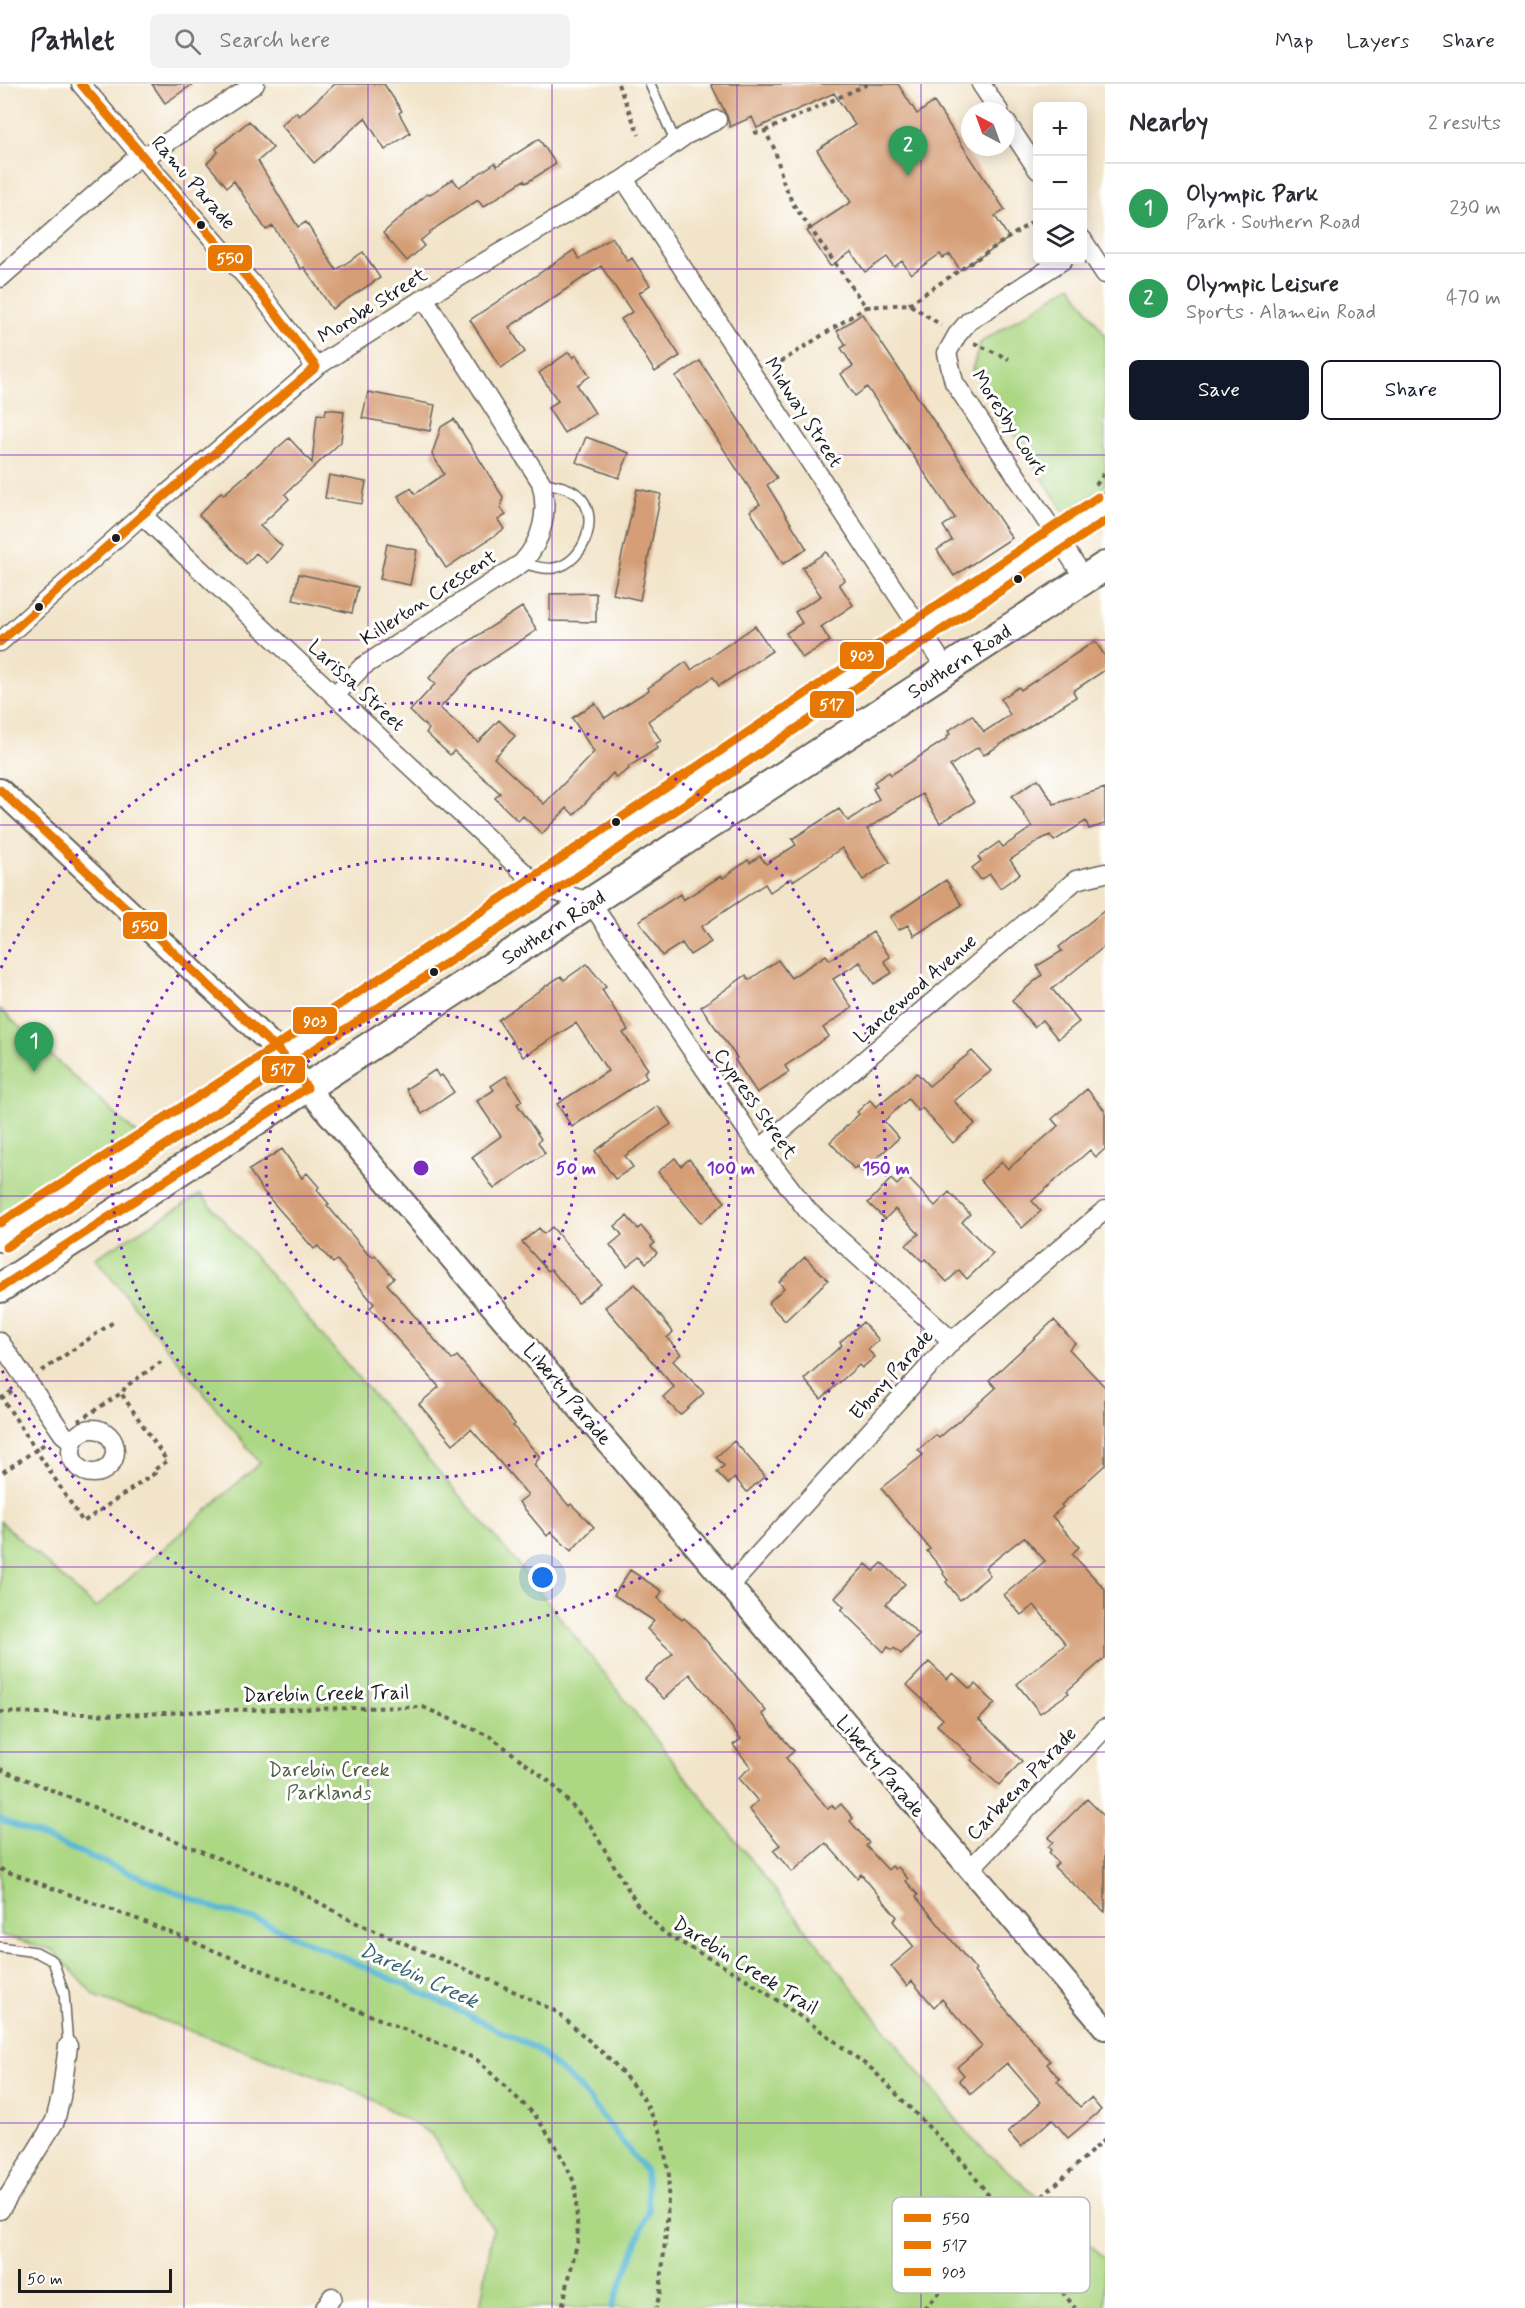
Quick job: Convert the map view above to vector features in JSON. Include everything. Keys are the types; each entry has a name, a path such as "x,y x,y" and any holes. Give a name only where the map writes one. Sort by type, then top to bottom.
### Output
{"main road":[{"name":"Southern Road","path":"0,1237 540,887 1105,507"},
{"name":"Southern Road","path":"0,1288 1095,572"}],"street":[{"name":"Ramu Parade","path":"81,84 260,293 316,367"},
{"path":"0,278 133,161 154,151 255,84"},
{"path":"981,84 993,102"},
{"name":"Morobe Street","path":"0,642 142,515 316,367 424,298 624,178 675,141 717,120"},
{"path":"1015,136 1033,162"},
{"name":"Midway Street","path":"624,178 946,670"},
{"path":"1087,248 1105,274"},
{"path":"957,334 969,321 1057,264"},
{"name":"Killerton Crescent","path":"335,695 363,667 522,562 537,543 541,531 545,500 541,482 424,298"},
{"name":"Moresby Court","path":"957,334 947,353 954,382 1048,521 1057,539 1095,572"},
{"name":"Larissa Street","path":"142,515 540,887"},
{"name":"Liberty Parade","path":"0,790 284,1055 307,1088 531,1349 729,1587 1105,2028"},
{"name":"Lancewood Avenue","path":"760,1149 1076,880 1105,873"},
{"path":"540,887 590,902"},
{"name":"Cypress Street","path":"590,902 760,1149 808,1210 952,1341"},
{"name":"Ebony Parade","path":"729,1587 952,1341 1105,1210"},
{"path":"0,1342 67,1437"},
{"name":"Carbeena Parade","path":"970,1869 1105,1728"},
{"path":"0,2210 55,2121 61,2097 68,2046"}],"lane":[{"path":"650,84 675,141"},
{"name":"Killerton Crescent","path":"522,562 542,568 555,568 574,557 582,548 585,538 589,513 582,499 569,489 541,482"},
{"path":"0,1947 36,1953 53,1961 64,1993 68,2046"}],"path":[{"path":"618,84 639,135"},
{"path":"754,133 765,131 868,84"},
{"path":"765,131 775,150 783,181 793,204 866,307"},
{"path":"773,368 866,307 909,304 1033,221"},
{"path":"909,304 957,334 1009,359"},
{"path":"36,1374 115,1321"},
{"path":"3,1472 35,1450 67,1437 73,1421 79,1421 121,1393 125,1387 161,1362"},
{"path":"10,1382 14,1389 1,1398 83,1522 155,1473 154,1470 167,1461 121,1393"},
{"name":"Darebin Creek Trail","path":"0,1712 123,1715 228,1710 423,1707 491,1737 550,1782 590,1825 637,1904 664,1932 746,1979 873,2070 965,2164 990,2197"},
{"path":"0,1769 288,1885 352,1921 557,2012 612,2061 642,2096 661,2133 669,2175 662,2272 656,2308"},
{"path":"0,1869 145,1922 476,2060 535,2115 556,2146 575,2184 578,2239 562,2308"},
{"path":"1042,2197 1105,2139"},
{"path":"924,2308 940,2293"},
{"name":"Darebin Creek Trail","path":"1063,2293 1075,2308"}],"green space":[{"path":"1071,285 1105,335 1105,486 1065,513 972,370 980,343"},
{"path":"0,1009 138,1135 0,1225"},
{"name":"Darebin Creek Parklands","path":"201,1194 512,1557 971,2138 1037,2197 892,2197 892,2293 1090,2293 1090,2245 1105,2258 1105,2308 480,2308 493,2229 431,2134 359,2092 95,1996 53,1950 0,1935 0,1521 96,1608 260,1463 95,1258"}],"building":[{"path":"152,84 193,84 165,103"},
{"path":"335,84 384,84 402,111 399,113 410,133 385,150 365,118 314,163 281,125 296,112 299,116"},
{"path":"711,84 898,84 917,114 934,102 961,143 961,156 970,156 1005,210 995,216 1009,238 960,270 950,254 943,258 940,254 911,274 902,261 894,267 887,257 865,272 851,252 830,266 807,231 851,202 817,150 855,125 834,93 757,128 752,117 730,127"},
{"path":"249,121 273,148 258,161 298,227 306,222 336,270 363,252 380,278 332,309 304,267 301,269 273,226 266,230 234,181 227,187 207,163 218,152 216,149"},
{"path":"539,139 556,164 526,183 524,180 483,207 478,200 438,226 420,241 424,246 407,261 383,233 427,194 429,195 453,179 459,187 495,163 497,166"},
{"path":"612,237 628,261 632,258 650,285 639,293 680,356 655,372 621,319 632,312 601,266 509,327 525,352 501,368 470,320 574,250 579,259"},
{"path":"862,314 1012,538 954,576 937,550 952,540 943,526 955,518 867,387 855,396 841,374 853,366 841,348 846,345 837,331"},
{"path":"569,352 573,358 576,355 590,376 577,385 595,413 564,433 548,408 558,401 539,373"},
{"path":"700,361 777,478 767,485 807,549 783,564 750,511 760,504 676,377"},
{"path":"368,392 435,405 430,431 362,418"},
{"path":"326,409 344,411 341,442 285,494 289,499 260,526 282,546 267,563 256,553 246,564 199,515 221,492 224,494 289,438 312,463 317,414 325,415"},
{"path":"454,419 503,497 501,508 506,515 498,520 504,529 446,568 398,496 411,488 415,494 444,474 432,454 441,427"},
{"path":"586,437 629,453 619,478 576,462"},
{"path":"329,475 366,482 362,504 325,498"},
{"path":"637,489 661,494 640,600 613,594"},
{"path":"387,544 417,550 410,585 380,579"},
{"path":"826,552 845,580 839,584 853,605 821,627 830,641 802,658 786,633 802,623 795,612 821,596 802,568"},
{"path":"299,574 358,587 352,613 293,600"},
{"path":"596,593 596,622 550,621 550,594"},
{"path":"522,607 537,630 473,672 440,708 478,742 499,720 515,736 494,758 544,804 594,752 572,718 595,703 605,718 649,690 648,688 686,662 691,670 755,626 772,651 719,686 713,677 648,721 661,741 655,744 658,748 628,767 629,769 616,778 613,773 574,815 567,808 542,834 523,816 518,821 495,798 500,793 454,751 450,755 426,733 429,729 410,711 435,684 429,678 452,652"},
{"path":"1095,641 1105,656 1105,670 1073,691 1076,697 984,755 978,747 950,766 974,802 940,823 922,794 867,829 890,862 863,880 842,848 793,881 791,878 770,892 765,884 701,927 711,942 690,955 682,943 662,956 639,921 680,894 683,900 721,876 723,878 748,860 750,863 760,856 766,864 796,845 792,839 839,809 848,821 879,799 873,789 877,786 874,782 889,772 891,775 948,738 950,734 948,731 972,715 984,732 1010,715 1001,699 1019,687 1021,690"},
{"path":"1038,779 1054,804 1105,788 1105,824 1089,829 1086,821 1054,841 1050,835 1040,840 1010,860 1020,874 1000,888 990,874 981,880 972,868 981,861 978,857 999,842 1003,847 1032,827 1012,796"},
{"path":"946,880 962,905 914,936 908,925 898,930 890,917"},
{"path":"1105,910 1105,946 1052,989 1079,1022 1058,1039 1042,1020 1034,1027 1012,1000 1042,975 1037,966 1062,951 1059,947"},
{"path":"873,932 890,957 884,961 892,973 874,984 860,962 833,979 852,1008 823,1028 829,1036 785,1066 789,1072 757,1093 735,1060 737,1058 701,1007 746,975 749,980 778,960 791,978 826,955 830,960"},
{"path":"587,964 606,987 602,990 628,1030 623,1033 648,1069 644,1072 647,1078 572,1127 557,1104 608,1071 576,1023 523,1057 498,1020 561,976 564,980"},
{"path":"972,1051 991,1071 954,1101 975,1124 953,1143 922,1108 918,1111 908,1099 884,1121 899,1138 862,1171 857,1166 854,1169 830,1142 870,1100 876,1107 917,1073 929,1086"},
{"path":"435,1070 439,1077 442,1075 454,1092 422,1114 406,1089"},
{"path":"506,1076 522,1101 517,1104 541,1139 538,1142 545,1153 494,1189 472,1157 501,1136 477,1101 494,1090 491,1086"},
{"path":"1087,1089 1105,1111 1105,1149 1096,1157 1090,1150 1032,1201 1041,1211 1022,1228 981,1180 1002,1162 1008,1169 1058,1126 1052,1119"},
{"path":"658,1106 671,1124 625,1156 633,1167 615,1179 595,1151"},
{"path":"282,1149 302,1178 307,1173 319,1187 317,1190 329,1204 327,1205 367,1253 373,1257 375,1255 394,1278 387,1284 452,1360 457,1356 515,1424 513,1426 540,1457 534,1465 569,1506 571,1504 594,1527 571,1551 551,1532 547,1536 519,1502 528,1495 471,1429 453,1444 419,1404 439,1387 370,1308 374,1304 337,1260 333,1263 318,1246 314,1249 263,1191 249,1170"},
{"path":"675,1158 681,1166 689,1159 725,1202 701,1223 658,1172"},
{"path":"906,1176 935,1206 949,1192 970,1214 962,1222 993,1254 967,1279 959,1270 947,1282 925,1259 922,1261 906,1245 919,1234 895,1209 885,1219 868,1203 891,1179 897,1185"},
{"path":"627,1216 638,1229 641,1226 655,1243 651,1246 657,1253 646,1263 640,1256 627,1266 610,1245 622,1235 615,1226"},
{"path":"552,1227 601,1284 578,1303 551,1269 548,1271 522,1242 539,1228 544,1234"},
{"path":"805,1257 828,1280 785,1321 768,1303 784,1288 779,1282"},
{"path":"635,1284 673,1332 667,1338 681,1354 673,1361 704,1393 680,1415 663,1397 674,1387 605,1307"},
{"path":"1054,1320 1075,1343 1069,1349 1105,1387 1105,1465 1052,1516 1079,1547 1072,1554 1105,1589 1105,1658 1067,1691 1069,1693 1040,1713 1017,1684 1066,1644 1034,1605 1021,1615 1004,1595 1045,1561 1024,1537 985,1568 990,1575 960,1600 946,1582 948,1580 944,1572 927,1551 930,1549 881,1488 923,1455 918,1450 936,1435 939,1438 996,1388 989,1380"},
{"path":"863,1322 879,1340 868,1350 875,1357 862,1368 859,1365 821,1399 804,1379 842,1345 840,1342"},
{"path":"734,1441 765,1476 747,1492 735,1478 728,1484 717,1472 724,1466 716,1457"},
{"path":"882,1563 905,1584 886,1604 919,1635 901,1654 894,1648 892,1650 888,1647 884,1652 841,1610 844,1607 835,1598 866,1564 874,1571"},
{"path":"630,1570 662,1591 658,1598 697,1630 766,1711 762,1714 794,1751 786,1758 828,1809 832,1805 835,1809 841,1804 853,1818 850,1821 869,1843 866,1846 888,1870 892,1866 895,1869 898,1867 918,1895 916,1897 976,1970 974,1972 1050,2061 1047,2064 1060,2079 1057,2081 1080,2107 1091,2098 1101,2110 1068,2138 1052,2119 1021,2147 1008,2132 1041,2102 1007,2063 971,2094 959,2080 964,2075 957,2067 982,2046 942,1999 934,2007 912,1981 907,1986 891,1966 914,1947 893,1921 897,1917 861,1874 857,1878 826,1843 792,1872 773,1850 780,1845 749,1809 758,1801 738,1778 751,1767 733,1745 741,1739 690,1674 664,1699 645,1679 673,1653 647,1629 654,1621 614,1595"},
{"path":"929,1662 947,1679 953,1673 970,1689 975,1684 995,1703 979,1720 1022,1761 999,1785 937,1725 943,1719 907,1685"},
{"path":"1087,1799 1105,1817 1105,1912 1054,1867 1058,1863 1049,1853 1051,1850 1048,1847 1053,1842 1048,1838"}],"waterway":[{"name":"Darebin Creek","path":"0,1819 217,1909 260,1921 412,1988 535,2048 581,2089 646,2172 649,2210 612,2308"}],"transit line":[{"name":"550","path":"81,84 260,293 316,367"},
{"name":"550","path":"0,642 142,515 316,367"},
{"name":"903","path":"0,1223 268,1052 467,921 1098,497"},
{"name":"517","path":"6,1247 478,942 1105,521"},
{"name":"550","path":"0,790 283,1055 307,1088 0,1288"}],"place":[{"name":"Olympic Leisure","path":"908,176"},
{"name":"Olympic Park","path":"34,1072"}]}
